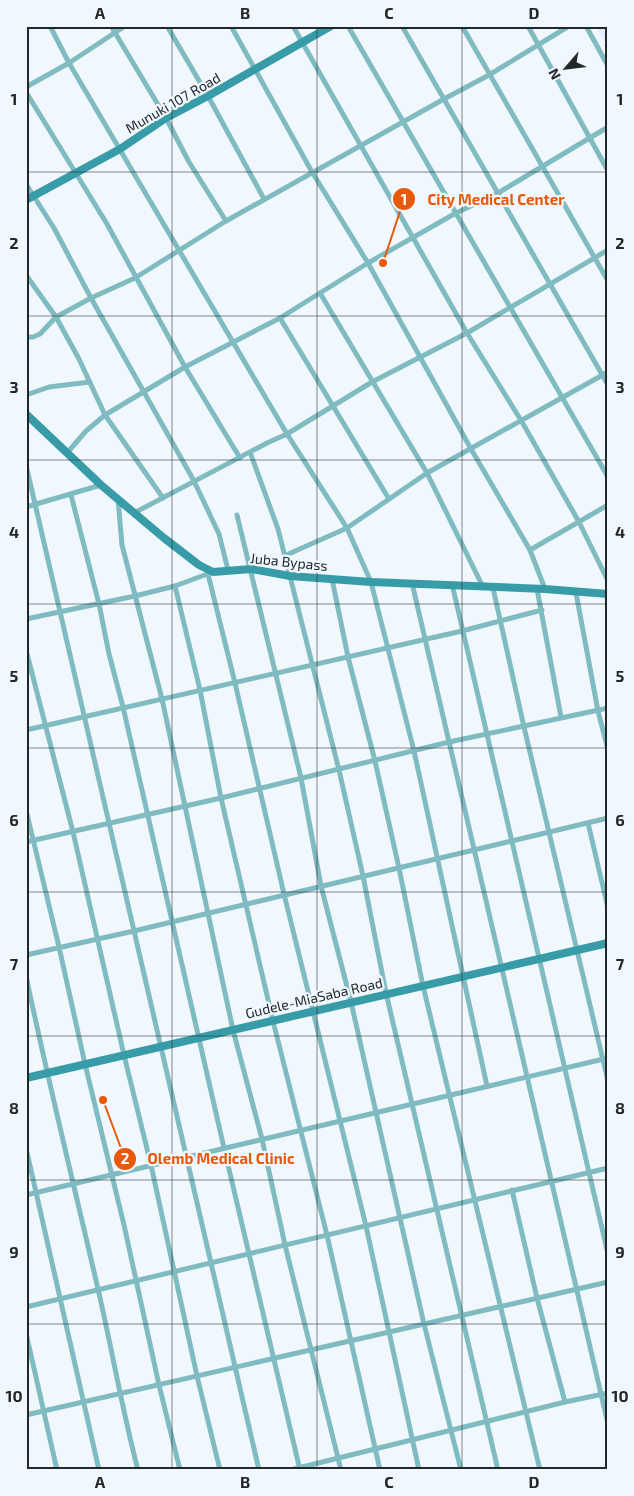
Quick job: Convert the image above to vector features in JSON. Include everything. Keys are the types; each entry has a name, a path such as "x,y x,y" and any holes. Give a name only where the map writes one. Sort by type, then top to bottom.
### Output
{"main road":[{"name":"Munuki 107 Road","path":"30,198 120,149 166,118 331,26"},
{"path":"26,414 101,486 211,573"},
{"name":"Juba Bypass","path":"211,573 252,569 290,576 371,582 452,584 608,594"},
{"name":"Gudele-MiaSaba Road","path":"26,1078 608,943"}],"street":[{"path":"50,26 69,63 287,434 346,528 371,582 414,751 487,1086"},
{"path":"111,26 166,118 189,162 226,221"},
{"path":"26,87 69,63 125,26"},
{"path":"168,26 264,200"},
{"path":"231,26 312,172 368,263 419,358 530,550 541,589 542,610 561,718"},
{"path":"293,26 413,238 579,522 608,581"},
{"path":"348,26 608,476"},
{"path":"402,26 550,284 605,374 608,384"},
{"path":"462,26 512,112 541,167 608,281"},
{"path":"528,26 608,171"},
{"path":"26,337 40,334 56,317 91,298 135,278 226,221 444,98 489,75 569,26"},
{"path":"586,26 608,66"},
{"path":"26,92 107,224 185,367 240,458"},
{"path":"67,453 86,431 105,415 185,367 280,318 368,263 456,213 498,192 608,127"},
{"path":"26,184 30,198 54,228 91,298 194,481 219,534 228,570"},
{"path":"134,513 287,434 372,382 468,333 608,250"},
{"path":"26,275 56,317 79,359 105,415 163,498"},
{"path":"320,293 427,474 483,587"},
{"path":"280,318 389,499"},
{"path":"284,556 346,528 427,474 605,374"},
{"path":"26,395 49,387 90,382"},
{"path":"250,452 278,529 339,770 363,876 386,993 498,1470"},
{"path":"26,465 259,1470"},
{"path":"26,507 101,486"},
{"path":"72,495 300,1469"},
{"path":"118,499 122,545 162,699 233,1030 262,1139 341,1470"},
{"path":"530,550 608,505"},
{"path":"237,515 252,569 301,778 321,886 351,1002 424,1324 461,1470"},
{"path":"26,619 135,596 175,586 211,573 284,894 366,1226 419,1470"},
{"path":"332,579 348,656 375,761 399,868 423,986 540,1470"},
{"path":"412,583 608,1424"},
{"path":"452,584 608,1254"},
{"path":"175,586 200,690 221,798 273,1021 327,1235 380,1470"},
{"path":"493,588 577,950 605,1059 608,1081"},
{"path":"576,593 598,710 608,750"},
{"path":"26,730 462,631 542,610"},
{"path":"26,650 73,832 220,1470"},
{"path":"26,842 260,789 449,742 608,708"},
{"path":"26,810 180,1470"},
{"path":"26,955 608,818"},
{"path":"588,823 608,908"},
{"path":"26,976 138,1470"},
{"path":"26,1195 605,1059"},
{"path":"26,1148 99,1470"},
{"path":"26,1306 608,1168"},
{"path":"512,1190 537,1298 565,1402"},
{"path":"26,1416 608,1282"},
{"path":"26,1333 57,1470"},
{"path":"290,1470 608,1393"}],"shaded area":[{"path":"596,26 608,26 608,48"}],"place":[{"name":"City Medical Center","path":"383,263"},
{"name":"Olemb Medical Clinic","path":"103,1100"}]}
